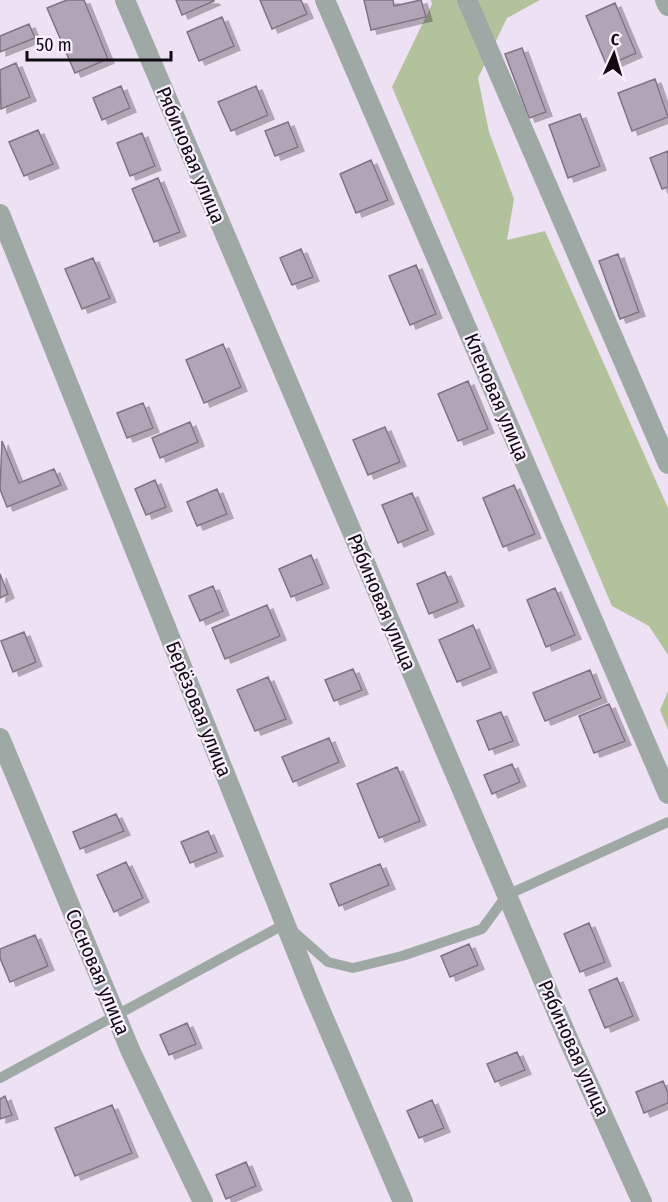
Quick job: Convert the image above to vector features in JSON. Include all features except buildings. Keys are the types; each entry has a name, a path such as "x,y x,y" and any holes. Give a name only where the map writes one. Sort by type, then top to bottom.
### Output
{"street":[{"name":"Рябиновая улица","path":"126,0 507,895 642,1202"},
{"name":"Кленовая улица","path":"325,0 668,794"},
{"path":"467,0 668,464"},
{"path":"665,0 668,6"},
{"name":"Берёзовая улица","path":"0,214 285,924 403,1202"},
{"name":"Сосновая улица","path":"0,738 116,1015 203,1202"}],"lane":[{"path":"0,1078 285,924 328,962 353,968 402,956 482,929 507,895 668,822"}],"green space":[{"path":"431,0 540,0 507,18 478,78 489,132 514,199 507,240 545,231 668,508 668,655 649,626 612,606 392,87 432,4"},
{"path":"668,691 668,730 660,710"}]}
